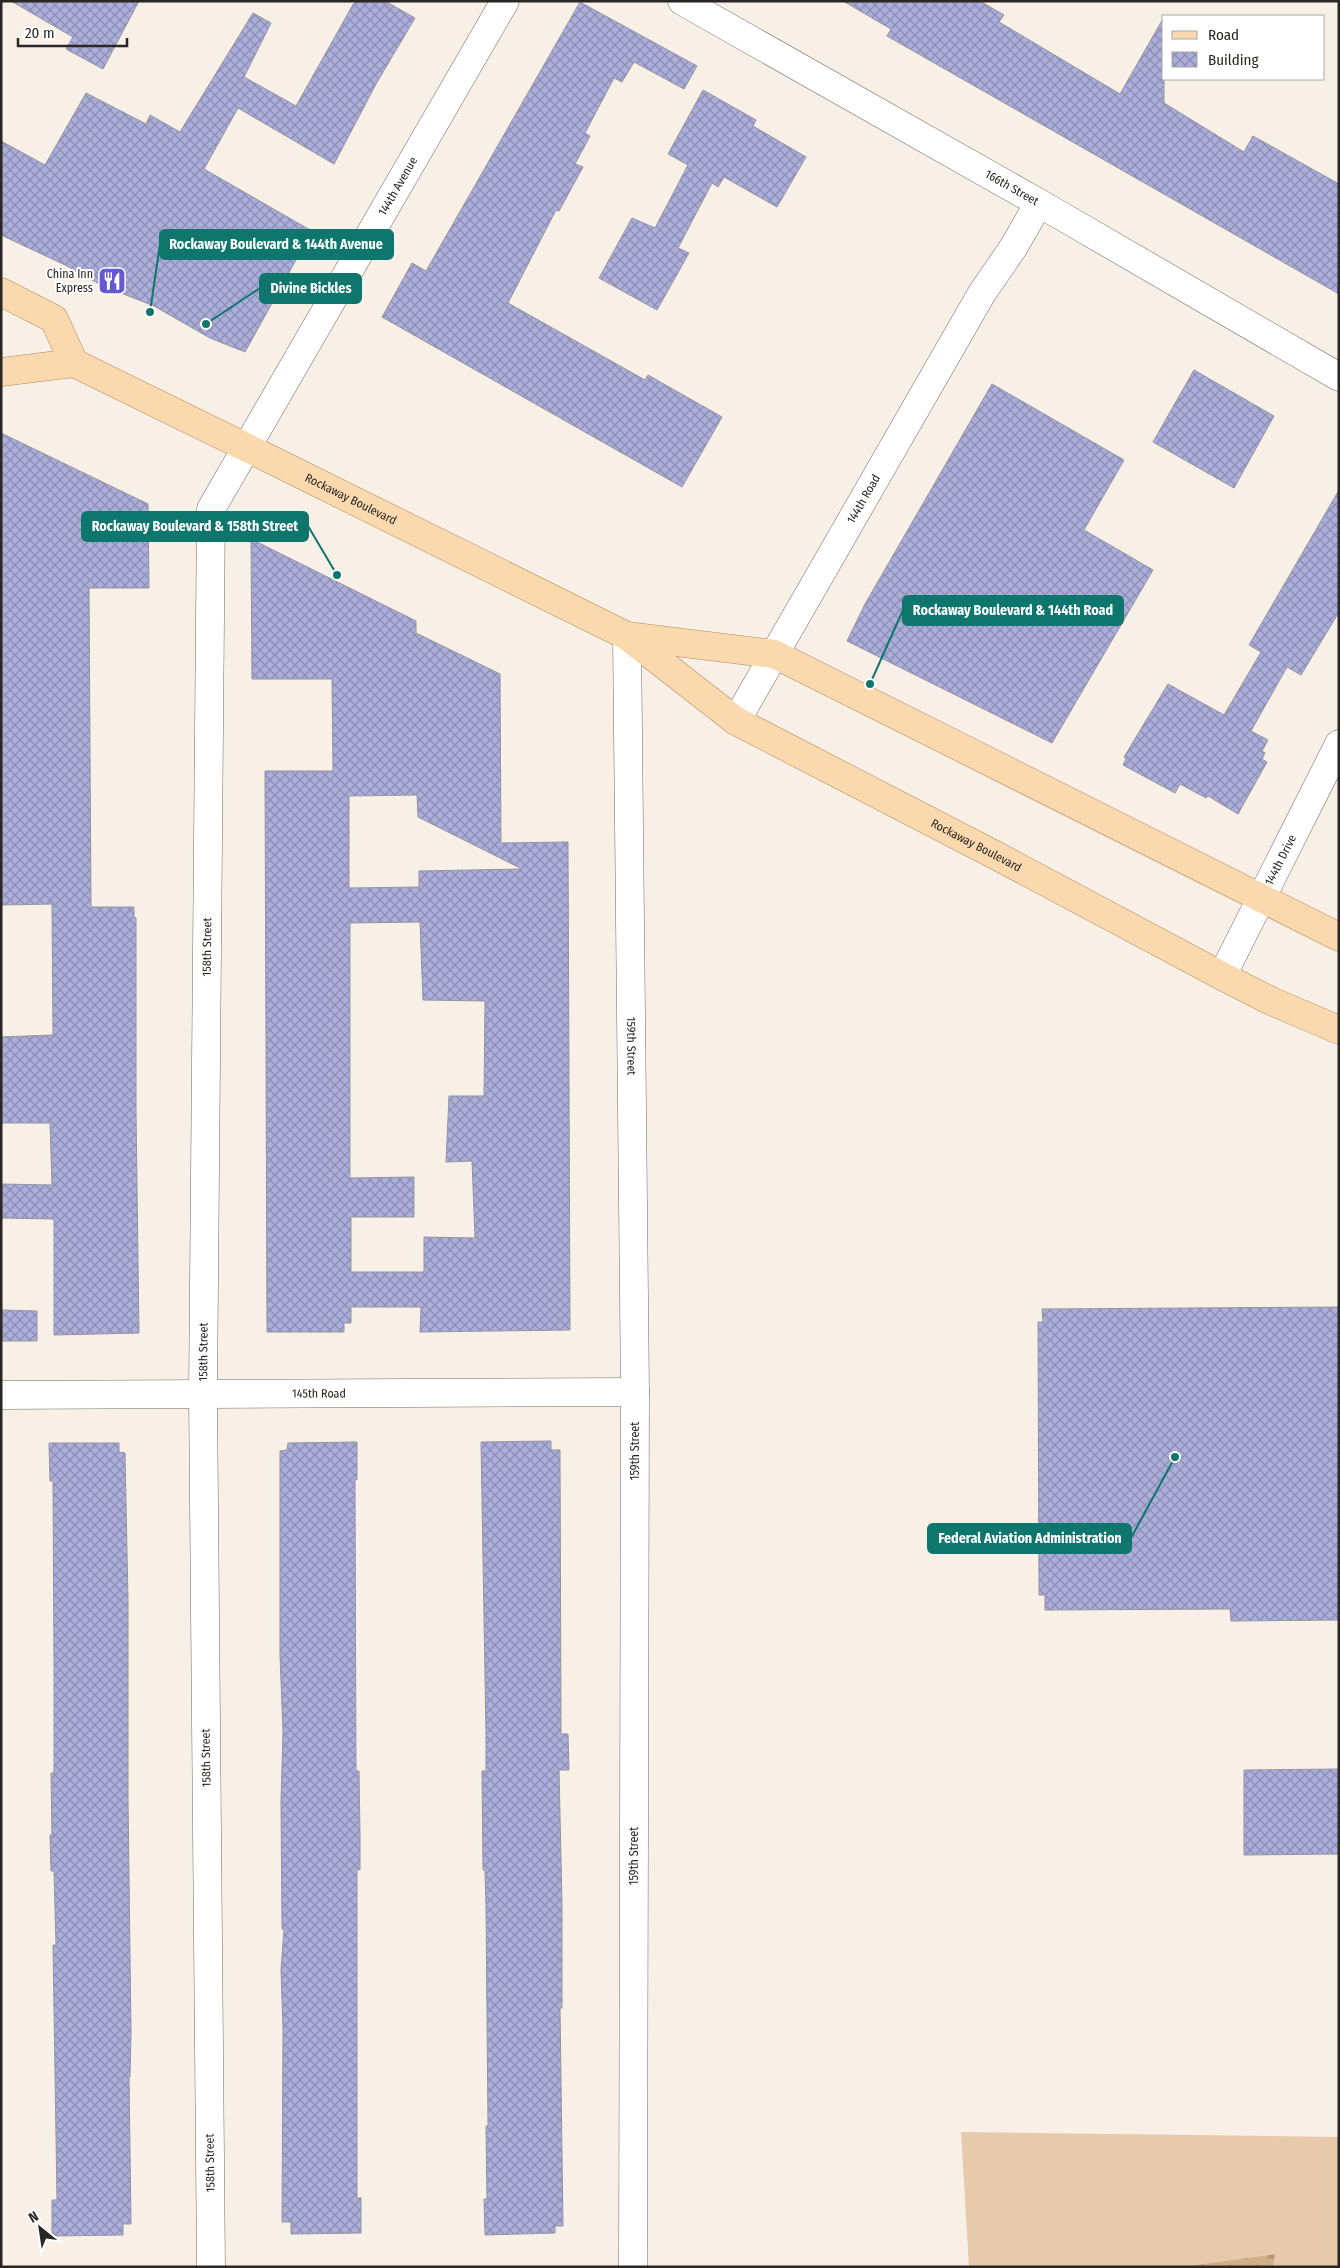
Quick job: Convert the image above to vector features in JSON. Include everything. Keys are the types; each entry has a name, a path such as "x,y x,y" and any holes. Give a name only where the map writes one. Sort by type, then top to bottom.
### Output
{"main road":[{"path":"1,292 54,319 74,363 1,372"},
{"name":"Rockaway Boulevard","path":"74,363 627,636 736,721 1222,976 1271,1001 1339,1030"},
{"name":"Rockaway Boulevard","path":"627,636 774,654 1339,937"}],"street":[{"name":"144th Avenue","path":"248,448 505,1"},
{"name":"166th Street","path":"682,1 1039,203 1339,377"},
{"name":"144th Road","path":"736,721 992,278 1013,248 1039,203"},
{"name":"158th Street","path":"211,2267 203,1394 212,510 248,448"},
{"name":"159th Street","path":"627,636 635,1392 633,2267"},
{"name":"144th Drive","path":"1222,976 1339,744"},
{"name":"145th Road","path":"1,1394 635,1392"}],"shaded area":[{"path":"961,2132 1339,2137 1339,2267 1273,2267 1274,2254 1179,2267 969,2267"}],"green space":[{"path":"1275,2254 1273,2267 1179,2267"}],"building":[{"path":"11,1 139,1 103,69 66,49 73,37"},
{"path":"355,1 385,1 415,18 376,84 334,164 238,108 204,169 312,231 245,352 210,338 154,306 103,286 65,265 1,235 1,141 45,165 86,93 146,124 150,115 180,132 253,13 271,23 244,77 296,106"},
{"path":"843,1 980,1 1004,15 999,22 1120,94 1162,20 1164,103 1244,152 1253,136 1339,184 1339,294 887,36 891,29"},
{"path":"580,2 697,66 684,89 634,62 622,82 614,78 585,133 590,136 575,164 583,167 559,211 556,210 508,303 645,380 648,375 722,417 682,487 382,317 412,263 426,271"},
{"path":"703,90 756,120 753,126 806,157 777,207 724,177 718,187 712,183 678,248 689,253 657,310 599,278 632,218 655,228 688,165 668,154"},
{"path":"1194,370 1274,416 1234,488 1153,442"},
{"path":"992,384 1124,460 1084,530 1153,570 1052,743 847,641 865,604"},
{"path":"1,433 148,504 149,588 89,588 91,907 134,907 134,917 136,918 139,1333 54,1335 54,1219 1,1218 1,1184 52,1185 50,1123 1,1123 1,1037 53,1035 52,904 1,905"},
{"path":"1339,490 1339,612 1301,675 1287,667 1251,731 1268,740 1262,751 1265,753 1262,759 1267,762 1238,814 1208,796 1206,798 1180,784 1175,793 1123,765 1126,759 1124,757 1168,684 1224,715 1261,652 1249,645"},
{"path":"251,539 416,621 416,633 500,674 501,843 568,842 570,1330 420,1332 421,1307 351,1307 351,1323 344,1323 344,1332 267,1332 265,771 333,771 332,679 252,679","holes":["417,795 418,817 522,869 419,871 419,887 349,888 349,796","420,922 423,1000 485,1001 484,1096 449,1096 446,1162 472,1161 475,1238 424,1237 424,1272 351,1272 351,1217 414,1217 414,1177 350,1178 350,923"]},
{"path":"1339,1307 1339,1620 1231,1621 1230,1609 1045,1610 1045,1595 1039,1595 1038,1322 1043,1322 1042,1309"},
{"path":"1,1310 37,1311 37,1341 1,1341"},
{"path":"551,1441 551,1450 560,1450 561,1734 568,1734 569,1770 559,1770 562,1904 562,2008 560,2008 563,2226 555,2226 555,2233 485,2235 484,2199 487,2199 486,2126 488,2126 486,1906 485,1870 483,1870 482,1771 486,1771 486,1735 481,1442"},
{"path":"357,1442 357,1480 355,1479 356,1771 359,1771 360,1870 357,1869 357,2198 361,2198 361,2233 291,2234 291,2222 282,2222 283,2029 281,1970 284,1929 282,1929 281,1801 283,1732 280,1655 280,1451 287,1450 288,1443"},
{"path":"49,1443 119,1443 119,1452 125,1453 128,1600 131,2224 123,2224 123,2235 52,2236 52,2200 57,2200 53,1945 56,1945 54,1871 51,1871 50,1835 52,1835 51,1773 54,1773 53,1481 50,1481"},
{"path":"1339,1769 1339,1854 1244,1855 1244,1770"}],"place":[{"name":"China Inn Express","path":"112,281"},
{"name":"Rockaway Boulevard & 144th Avenue","path":"150,312"},
{"name":"Divine Bickles","path":"206,324"},
{"name":"Rockaway Boulevard & 158th Street","path":"337,575"},
{"name":"Rockaway Boulevard & 144th Road","path":"870,684"},
{"name":"Federal Aviation Administration","path":"1175,1457"}]}
